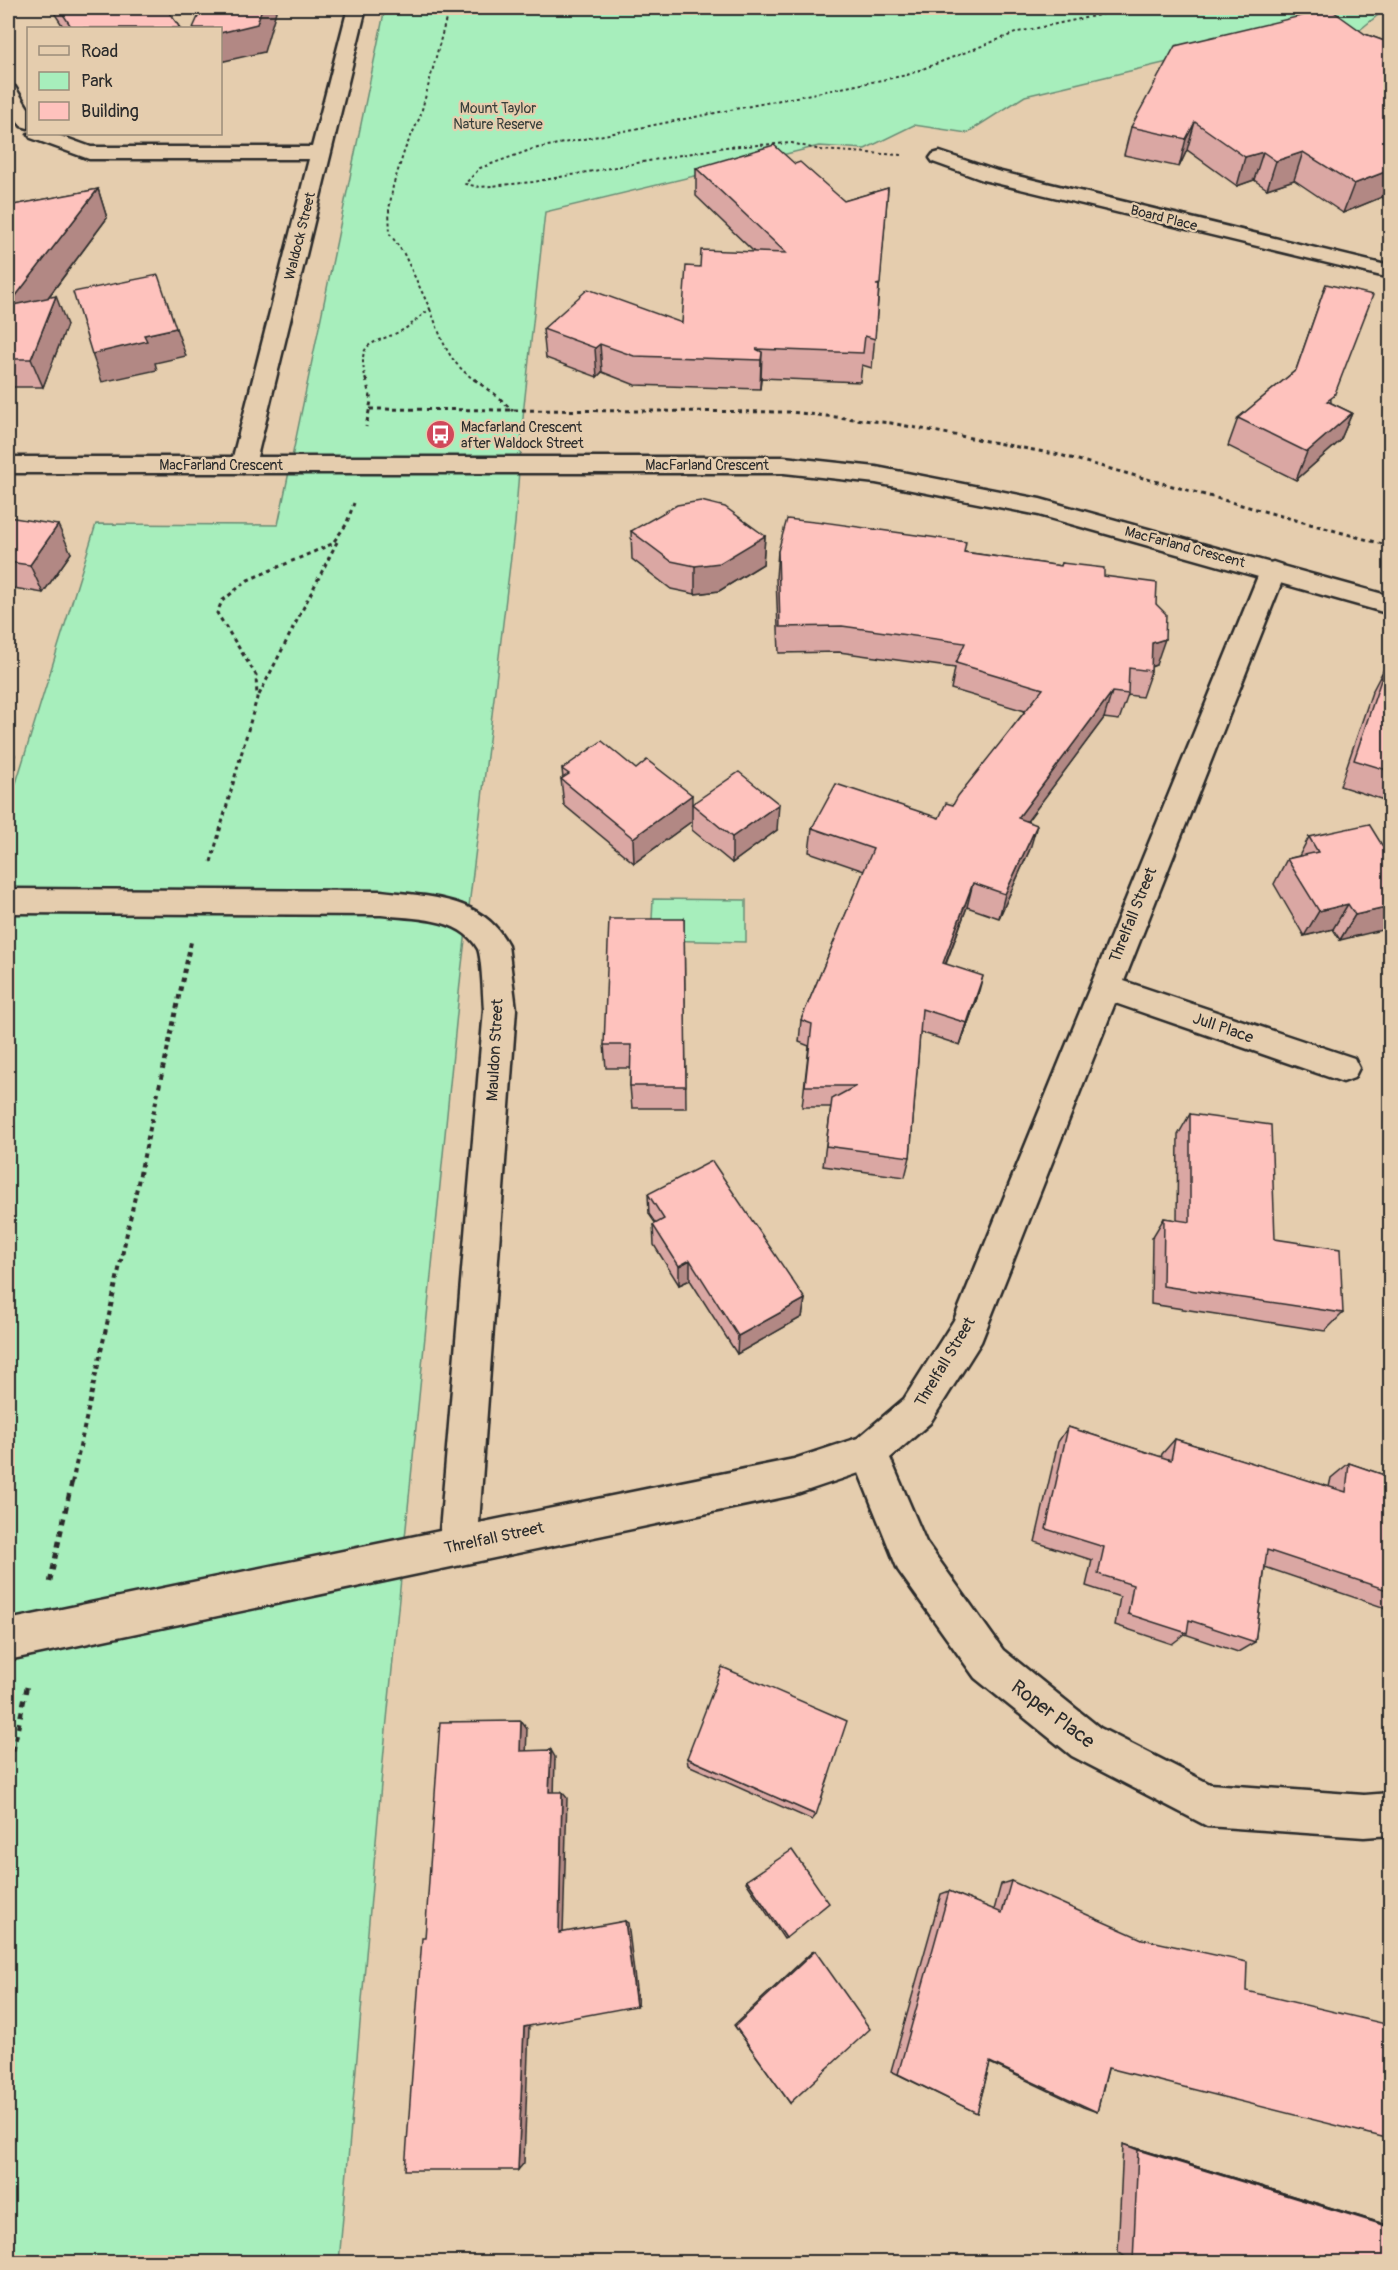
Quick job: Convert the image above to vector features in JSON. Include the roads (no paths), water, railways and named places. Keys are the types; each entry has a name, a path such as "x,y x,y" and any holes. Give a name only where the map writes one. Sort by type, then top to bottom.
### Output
{"street":[{"name":"Waldock Street","path":"243,465 357,8"},
{"path":"42,135 89,153 321,153"},
{"name":"Board Place","path":"940,158 990,176 1390,272"},
{"name":"MacFarland Crescent","path":"8,465 784,465 876,476 1040,507 1390,605"},
{"name":"Threlfall Street","path":"8,1640 794,1477 869,1452 917,1411 968,1330 1273,571"},
{"name":"Mauldon Street","path":"8,900 381,903 439,909 468,919 493,945 500,1009 458,1545"},
{"name":"Jull Place","path":"1104,987 1343,1068"},
{"name":"Roper Place","path":"869,1452 912,1556 989,1664 1086,1742 1207,1804 1364,1816 1390,1814"}],"place":[{"name":"Macfarland Crescent after Waldock Street","path":"440,435"}],"park label":[{"name":"Mount Taylor Nature Reserve","path":"498,116"}]}
